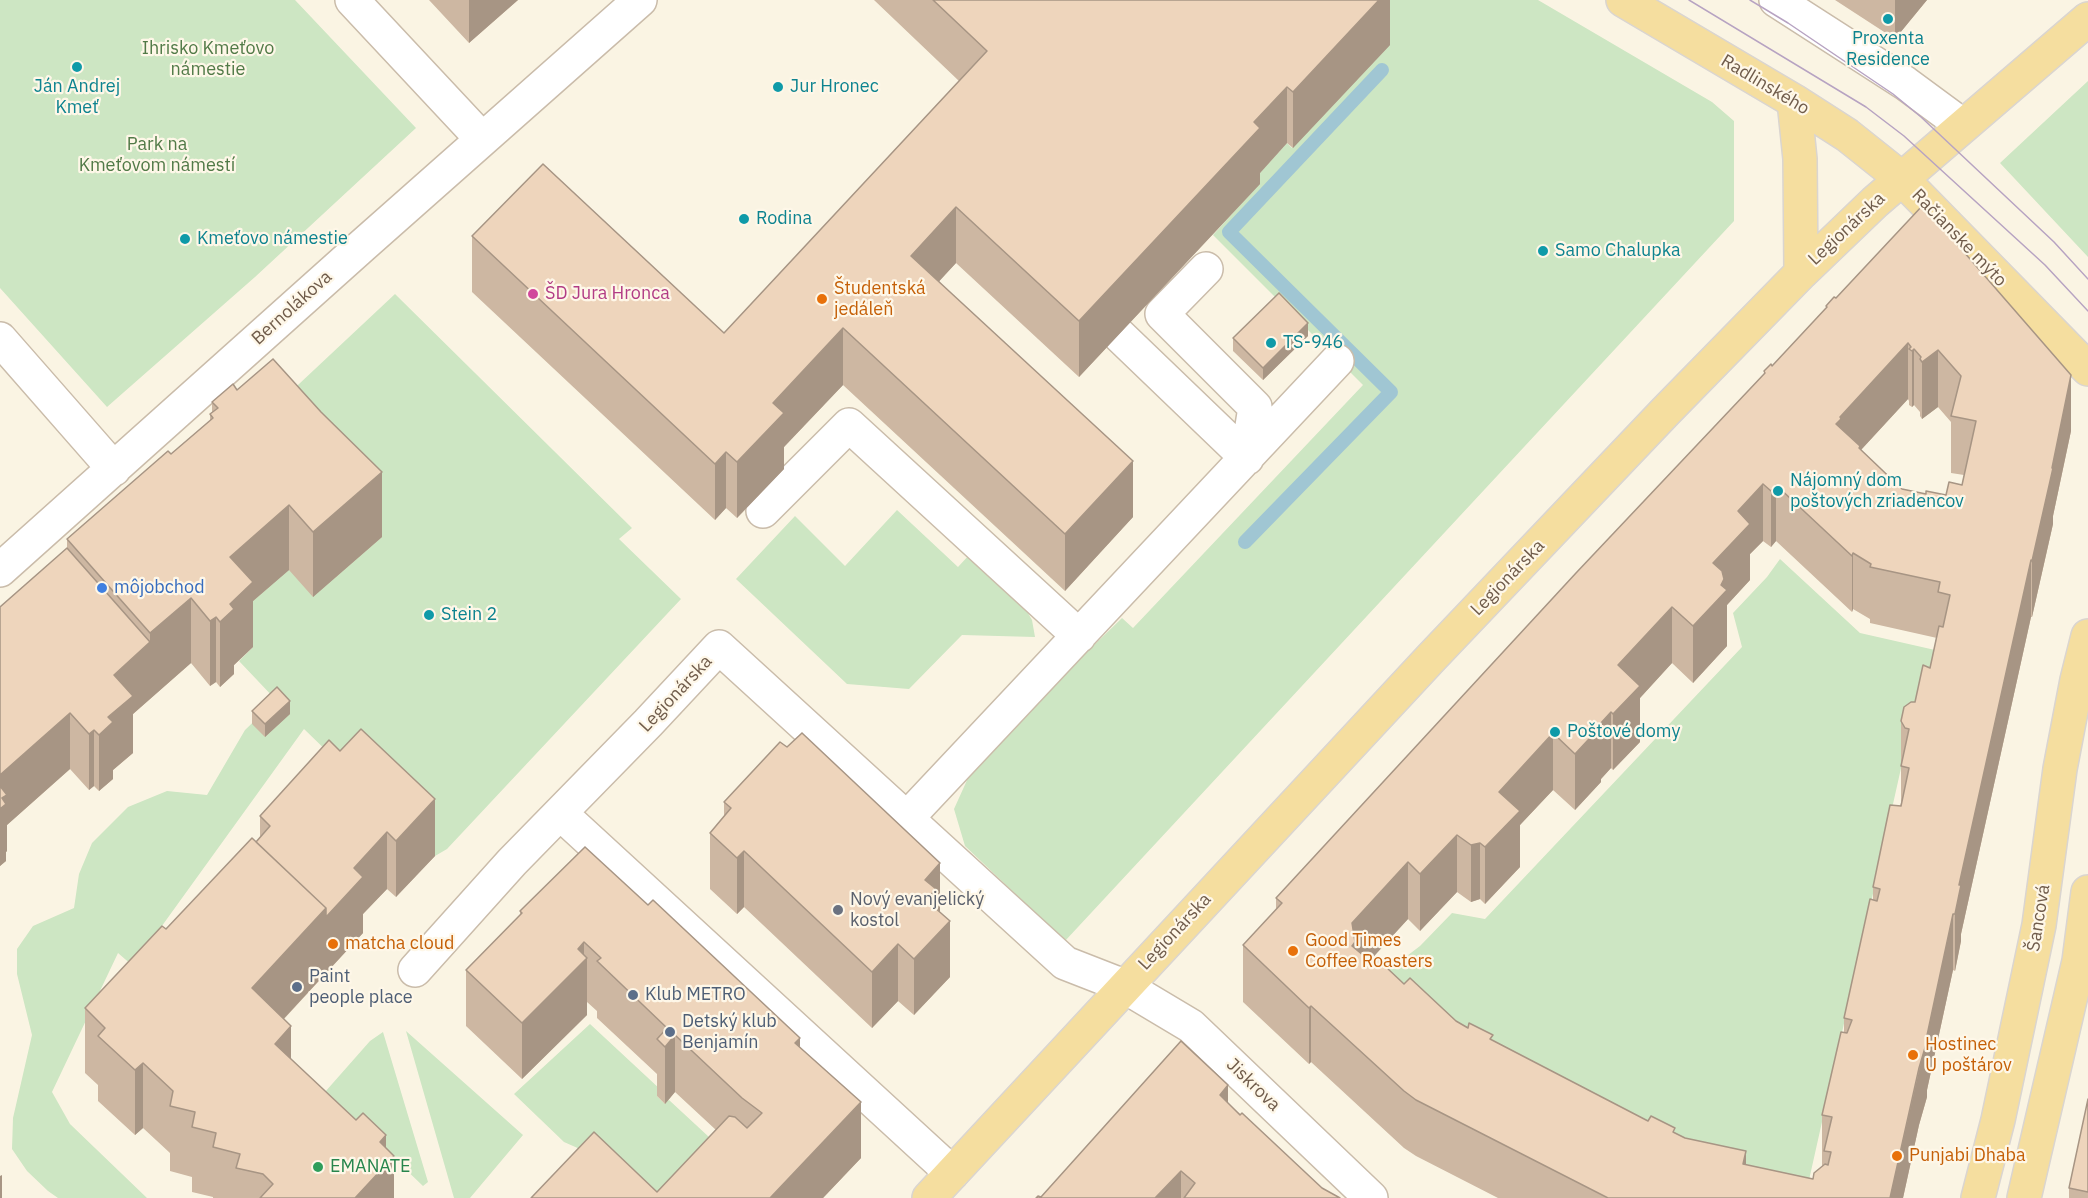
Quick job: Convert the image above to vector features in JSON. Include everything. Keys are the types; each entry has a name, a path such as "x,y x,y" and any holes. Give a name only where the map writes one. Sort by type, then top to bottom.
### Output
{"main road":[{"name":"Radlinského","path":"1623,0 1794,101 1847,135 1901,178"},
{"name":"Račianske mýto","path":"2088,19 1901,178 2088,369"},
{"path":"1794,101 1800,159 1801,273"},
{"name":"Legionárska","path":"928,1198 1463,624 1665,412 1801,273 1901,178"},
{"name":"Šancová","path":"1978,1198 1998,1120 2039,925 2060,769 2088,636"},
{"path":"2024,1198 2079,962 2088,892"}],"street":[{"path":"352,0 482,139"},
{"name":"Bernolákova","path":"0,570 640,0"},
{"path":"1776,0 1905,83 1962,125"},
{"path":"1206,269 1162,314 1255,407 1246,458"},
{"path":"1119,335 1246,458"},
{"path":"0,339 114,469"},
{"path":"907,818 1337,361"},
{"path":"763,511 849,425 1079,636"},
{"name":"Legionárska","path":"415,970 512,862 719,647 1065,963 1124,986"},
{"path":"560,813 952,1173"},
{"name":"Jiskrova","path":"1124,986 1191,1026 1371,1198"}],"green space":[{"name":"Park na Kmeťovom námestí","path":"0,0 295,0 416,128 255,277 107,407 0,288"},
{"path":"1329,0 1538,0 1712,102 1734,121 1734,221 1065,941 965,846 954,809 968,778 1089,650 1122,618 1133,628 1363,385 1213,235 1259,184 1254,179 1287,143 1292,148"},
{"path":"2088,81 2088,257 2000,163"},
{"path":"395,294 632,528 619,539 681,599 447,849 435,856 304,729 133,966 118,953 52,1092 70,1124 147,1198 58,1198 27,1171 12,1149 13,1118 32,1035 17,974 17,949 33,926 74,908 79,874 92,843 128,807 167,791 207,795 245,730 276,700 239,661 253,647 230,622 267,414"},
{"path":"897,510 958,567 970,554 1022,603 1032,620 1035,637 962,635 909,689 847,684 736,579 795,516 845,566"},
{"path":"1780,559 1860,633 1935,650 1929,680 1914,710 1805,1198 1366,987 1420,946 1452,913 1485,919 1742,647 1733,613 1767,577"},
{"path":"590,1024 661,1090 657,1096 664,1103 669,1100 736,1162 648,1198 607,1161 564,1142 514,1094"},
{"path":"406,1031 523,1135 470,1198 454,1198"},
{"path":"383,1032 428,1182 423,1186 325,1092 370,1041"}],"building":[{"path":"933,0 1379,0 1293,92 1287,87 1254,122 1260,128 1079,321 956,207 911,256 1133,461 1065,534 843,328 773,403 784,413 737,462 726,452 715,464 472,236 543,164 724,333 987,51"},
{"path":"1923,205 2071,375 2053,468 1959,885 1961,885 1955,914 1953,914 1927,1041 1890,1198 1608,1198 1416,1100 1311,1006 1309,1008 1243,945 1282,903 1276,898 1576,573 1765,373 1764,371 1771,364 1772,366 1834,297 1836,298","holes":["1908,343 1911,347 1909,349 1912,351 1914,349 1922,362 1938,350 1961,376 1951,416 1976,421 1962,485 1949,482 1946,495 1902,489 1836,424","1763,484 1771,491 1776,485 1852,556 1853,553 1871,564 1870,567 1940,582 1938,592 1950,595 1943,627 1939,626 1930,668 1923,665 1915,702 1904,707 1901,721 1905,728 1909,729 1901,766 1909,768 1901,806 1890,805 1873,887 1880,889 1877,901 1870,899 1844,1018 1852,1020 1847,1033 1841,1032 1822,1115 1832,1117 1824,1151 1831,1152 1828,1165 1825,1164 1814,1173 1813,1179 1743,1164 1746,1151 1685,1138 1673,1132 1675,1128 1651,1116 1648,1121 1490,1039 1493,1035 1469,1023 1468,1028 1456,1021 1410,978 1404,984 1369,951 1364,956 1352,946 1355,942 1352,923 1408,862 1420,874 1457,835 1471,845 1480,843 1485,847 1520,811 1499,792 1553,733 1575,754 1611,712 1613,714 1640,686 1618,665 1672,607 1693,626 1727,590 1721,585 1724,579 1722,571 1713,563 1750,524 1738,511"]},
{"name":"TS-946","path":"1279,293 1308,323 1263,368 1233,338"},
{"path":"273,359 321,412 382,472 313,532 289,505 230,557 253,582 230,604 234,609 220,622 216,617 210,621 191,598 150,633 67,539 168,451 171,454 213,418 210,414 218,408 212,402 233,384 237,390"},
{"path":"67,548 150,642 114,675 133,696 108,717 113,722 99,735 94,730 89,734 70,713 0,775 0,607"},
{"path":"277,687 290,701 265,724 252,711"},
{"path":"361,729 435,799 396,841 387,832 354,868 363,877 326,917 326,908 256,842 270,826 260,816 329,740 340,751"},
{"path":"802,733 940,863 925,880 936,889 926,900 950,921 914,959 898,944 872,972 744,851 737,858 710,833 731,808 724,802 780,742 787,747"},
{"path":"0,786 7,795 2,798 6,804 0,809"},
{"path":"252,838 326,908 252,988 291,1026 275,1044 356,1120 363,1113 386,1135 380,1142 394,1156 355,1198 260,1198 273,1184 263,1174 236,1168 240,1154 213,1147 216,1133 192,1127 195,1112 170,1106 173,1091 143,1063 135,1070 98,1036 105,1028 85,1008 162,926 166,929"},
{"path":"585,847 648,905 653,900 800,1038 795,1043 861,1102 770,1198 531,1198 594,1132 657,1192 729,1116 735,1117 747,1128 762,1113 742,1098 675,1035 665,1047 657,1039 667,1028 597,961 601,958 584,942 578,949 587,958 522,1023 466,970 522,913 520,911"},
{"path":"1181,1041 1228,1085 1220,1095 1240,1115 1242,1113 1322,1188 1340,1198 1184,1198 1195,1183 1181,1171 1155,1198 1036,1198 1041,1197"},
{"path":"2088,1099 2088,1192 2069,1188"}],"waterway":[{"path":"1245,542 1391,392 1229,232 1382,70"}],"tram line":[{"path":"1689,0 1866,107 1904,136 2045,265 2088,311"},
{"path":"1750,0 1893,94 1921,117 2054,242 2088,279"}],"place":[{"name":"Proxenta Residence","path":"1888,19"},
{"name":"Ján Andrej Kmeť","path":"77,67"},
{"name":"Jur Hronec","path":"778,87"},
{"name":"Rodina","path":"744,219"},
{"name":"Kmeťovo námestie","path":"185,239"},
{"name":"Samo Chalupka","path":"1543,251"},
{"name":"ŠD Jura Hronca","path":"533,294"},
{"name":"Študentská jedáleň","path":"822,299"},
{"name":"TS-946","path":"1271,343"},
{"name":"Nájomný dom poštových zriadencov","path":"1778,491"},
{"name":"môjobchod","path":"102,588"},
{"name":"Stein 2","path":"429,615"},
{"name":"Poštové domy","path":"1555,732"},
{"name":"Nový evanjelický kostol","path":"838,910"},
{"name":"matcha cloud","path":"333,944"},
{"name":"Good Times Coffee Roasters","path":"1293,951"},
{"name":"Paint people place","path":"297,987"},
{"name":"Klub METRO","path":"633,995"},
{"name":"Detský klub Benjamín","path":"670,1032"},
{"name":"Hostinec U poštárov","path":"1913,1055"},
{"name":"Punjabi Dhaba","path":"1897,1156"},
{"name":"EMANATE","path":"318,1167"}],"park label":[{"name":"Ihrisko Kmeťovo námestie","path":"208,59"}]}
